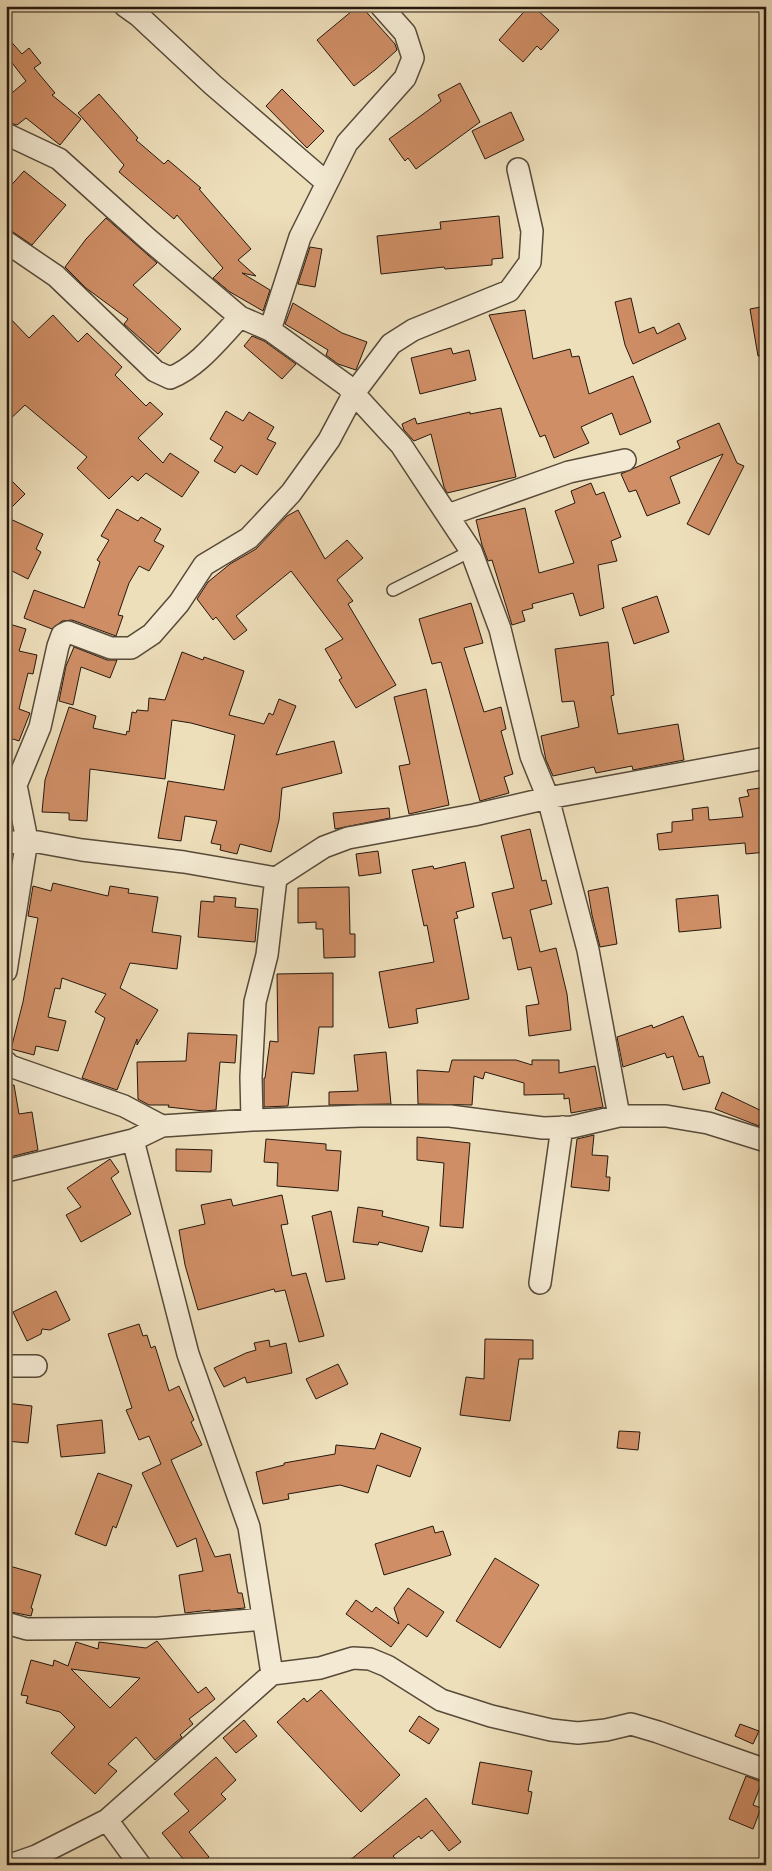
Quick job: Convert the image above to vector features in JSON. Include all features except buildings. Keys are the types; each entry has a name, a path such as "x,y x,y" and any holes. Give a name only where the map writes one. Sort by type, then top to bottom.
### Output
{"street":[{"path":"125,6 139,16 213,86 327,183"},
{"path":"270,330 300,237 347,143 405,78 413,58 404,32 381,6"},
{"path":"6,134 59,159 148,239 240,317 270,330 346,385 401,445 471,551 500,629 531,756 548,798 588,950 619,1116"},
{"path":"6,971 27,840 16,785 40,727 62,635 68,632 111,648 131,648 152,634 179,603 204,565 249,538 291,493 329,440 354,393 391,344 413,330 509,291 530,262 532,231 518,169"},
{"path":"6,242 56,276 155,371 170,378 183,373 240,317"},
{"path":"448,515 568,472 625,460"},
{"path":"6,843 27,840 82,850 184,862 276,878 324,847 348,838 548,798 766,758"},
{"path":"252,1120 250,1078 255,1002 268,955 276,878"},
{"path":"6,1062 10,1066 124,1106 162,1126"},
{"path":"6,1171 132,1140 162,1126 252,1120 360,1116 450,1116 543,1128 562,1127 619,1116 666,1116 708,1123 766,1141"},
{"path":"540,1283 562,1127"},
{"path":"132,1140 188,1354 249,1527 272,1674"},
{"path":"6,1366 36,1366"},
{"path":"6,1623 27,1629 159,1628 263,1619"},
{"path":"10,1865 36,1856 107,1820 272,1674 320,1668 352,1658 370,1659 387,1666 441,1700 491,1716 551,1730 578,1733 606,1730 630,1724 766,1770"},
{"path":"107,1820 140,1865"}],"lane":[{"path":"393,590 471,551"}]}
